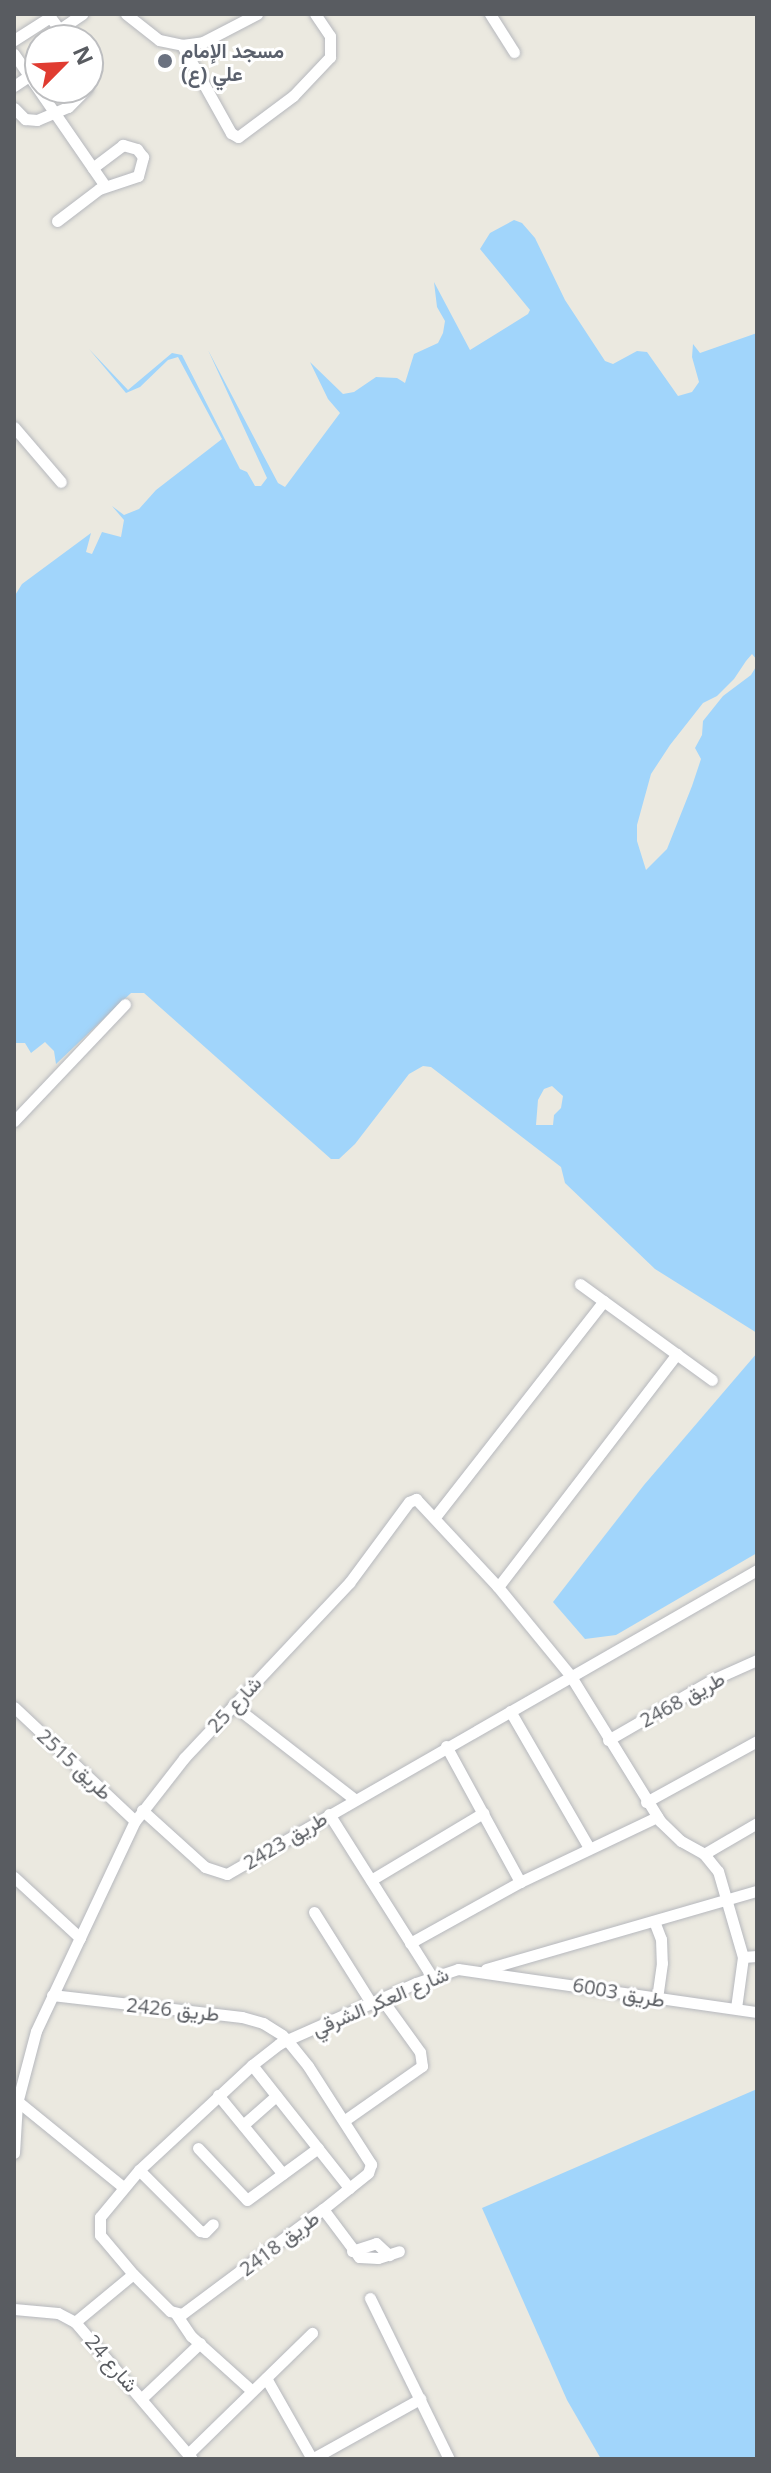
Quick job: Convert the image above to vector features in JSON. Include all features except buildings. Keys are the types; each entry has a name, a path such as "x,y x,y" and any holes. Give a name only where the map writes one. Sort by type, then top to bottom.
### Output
{"street":[{"path":"126,14 159,40 182,45 203,42 257,14"},
{"path":"182,45 231,133 238,137 293,96 330,57 330,36 315,14"},
{"path":"490,14 514,52"},
{"path":"14,40 49,16"},
{"path":"49,104 105,186"},
{"path":"14,108 31,120 56,113 68,104"},
{"path":"57,221 105,186 138,176 143,167 140,153 133,147 118,147 93,168"},
{"path":"14,427 61,482"},
{"path":"14,1121 125,1004"},
{"path":"580,1284 712,1380"},
{"path":"604,1301 435,1517 498,1587 570,1675 657,1817 674,1836 704,1854 723,1879 743,1957 736,2008"},
{"path":"498,1587 677,1354"},
{"name":"شارع 25","path":"14,2153 15,2100 36,2031 142,1810 233,1705 349,1583 409,1502 420,1501 435,1517"},
{"name":"طريق 2423","path":"142,1810 205,1867 227,1874 757,1570"},
{"name":"طريق 2468","path":"608,1740 712,1680 757,1660"},
{"name":"طريق 2423","path":"233,1705 354,1799"},
{"name":"طريق 2515","path":"14,1707 135,1821"},
{"path":"510,1711 589,1848"},
{"path":"646,1802 757,1741"},
{"path":"446,1746 520,1882"},
{"path":"371,1880 483,1813"},
{"path":"329,1814 432,1977"},
{"path":"410,1943 520,1882 657,1817"},
{"path":"704,1854 757,1823"},
{"path":"14,1877 80,1938"},
{"name":"شارع العكر الشرقي","path":"123,2187 218,2095 287,2040 432,1977 458,1969 482,1970 757,1891"},
{"path":"287,2040 345,2120 422,2066 420,2052 376,2000 314,1912"},
{"path":"654,1921 661,1939 662,1963 657,2000"},
{"path":"743,1957 757,1956"},
{"name":"طريق 6003","path":"482,1970 606,1988 657,2000 757,2012"},
{"name":"طريق 2426","path":"52,1995 242,2017 263,2023 287,2040"},
{"path":"252,2065 349,2188"},
{"path":"218,2095 283,2174"},
{"path":"243,2125 276,2096"},
{"path":"15,2100 123,2187 100,2217 100,2235 133,2274 176,2314 184,2328 252,2391"},
{"name":"طريق 2418","path":"176,2314 194,2307 368,2173 370,2160 345,2120"},
{"path":"198,2148 247,2200 318,2148"},
{"path":"139,2170 200,2231 205,2232 213,2224"},
{"path":"323,2209 352,2251 362,2258 394,2253"},
{"path":"75,2322 133,2274"},
{"path":"370,2298 449,2459"},
{"name":"شارع 24","path":"14,2309 58,2313 75,2322 191,2456 312,2333"},
{"path":"142,2398 200,2343"},
{"path":"266,2378 312,2459 420,2399"}],"water":[{"path":"514,220 522,223 535,238 565,300 605,361 613,364 637,351 647,352 678,396 692,392 699,382 692,357 693,344 700,353 757,333 757,660 752,654 717,696 703,703 670,745 651,774 637,825 637,841 646,870 667,849 692,786 701,759 695,748 702,735 703,721 723,696 751,675 757,665 757,1333 655,1269 565,1183 561,1167 431,1067 423,1066 409,1074 355,1144 339,1159 331,1159 144,993 131,993 56,1064 54,1051 45,1042 31,1053 25,1043 14,1043 14,597 22,584 91,533 86,552 92,554 102,532 121,537 124,520 112,506 124,515 139,509 156,490 222,439 178,357 168,360 140,387 126,393 89,349 128,390 172,353 182,355 240,469 247,472 255,486 261,486 267,478 208,350 278,483 285,487 340,413 328,399 310,362 343,394 354,392 376,377 397,378 405,383 414,354 438,343 443,333 445,321 437,307 434,282 470,350 528,314 530,310 480,249 490,233","holes":["552,1086 563,1096 553,1125 536,1125 538,1100 544,1089"]},
{"path":"757,1353 757,1553 616,1635 585,1639 553,1602 644,1485"},
{"path":"757,2089 757,2459 601,2459 567,2400 482,2208"}],"place":[{"name":"مسجد الإمام علي (ع)","path":"165,61"}]}
